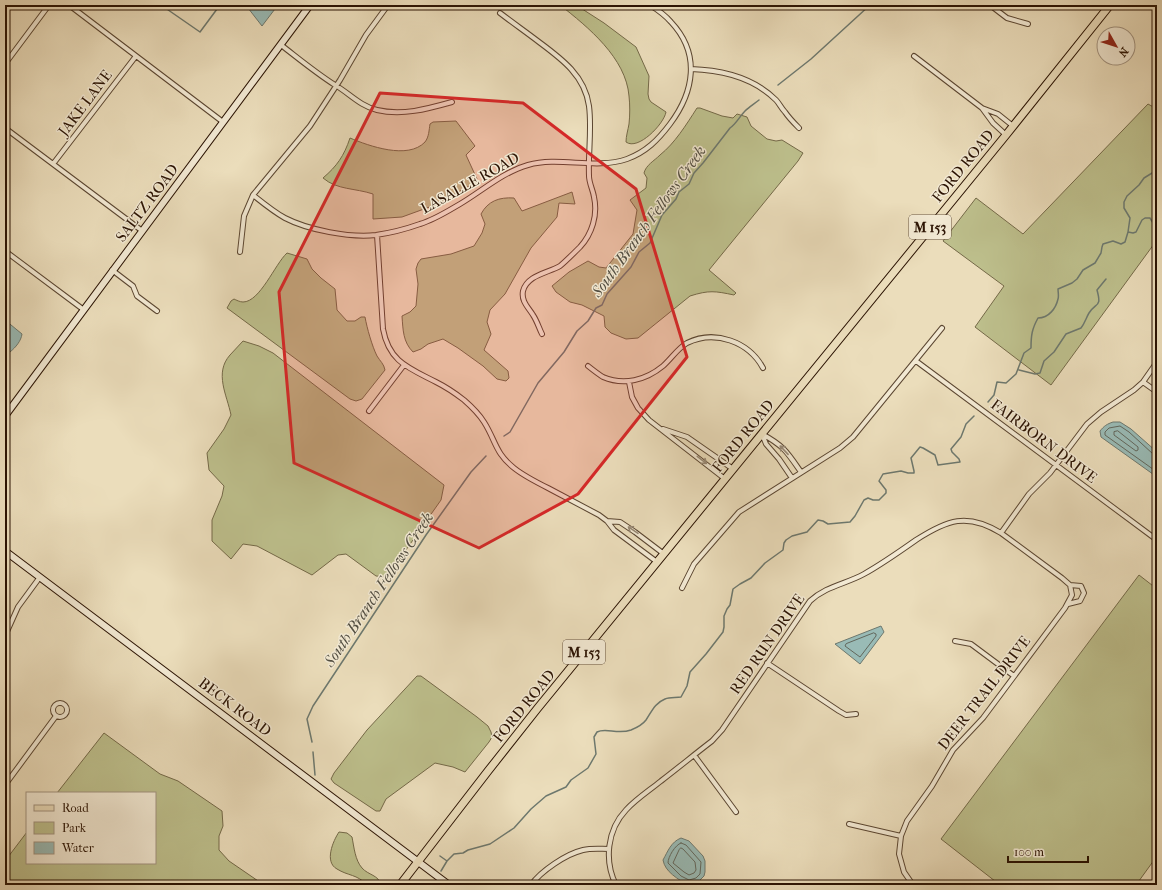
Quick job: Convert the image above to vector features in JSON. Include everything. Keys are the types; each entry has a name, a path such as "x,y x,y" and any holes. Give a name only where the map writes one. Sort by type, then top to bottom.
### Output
{"main road":[{"name":"SALTZ ROAD","path":"5,416 310,5"},
{"name":"FORD ROAD","path":"400,885 498,758 1006,135 1110,5"},
{"name":"BECK ROAD","path":"5,551 449,885"}],"street":[{"path":"5,64 49,5"},
{"path":"69,5 223,122"},
{"path":"240,252 244,216 253,195 302,136 336,86 366,35 388,5"},
{"name":"LASALLE ROAD","path":"253,195 285,217 304,225 325,231 346,234 377,235 421,224 461,203 515,170 528,165 541,162 614,162 627,159 655,143 675,118 684,102 690,85 691,69 685,43 677,28 664,15 650,5"},
{"path":"990,5 1007,18 1028,24"},
{"path":"500,13 563,59 581,81 585,89 589,106 589,178 595,198 595,214 587,238 580,247 560,266 536,276 527,283 523,290 523,299 526,307 533,315 542,334"},
{"path":"281,45 330,83 364,106 376,110 400,113 426,110 452,102"},
{"name":"JAKE LANE","path":"53,164 136,56"},
{"path":"914,56 982,108 998,114 1013,126"},
{"path":"691,69 727,72 751,82 765,90 777,101 785,113 799,128"},
{"path":"982,108 992,123 1006,135"},
{"path":"5,128 142,230"},
{"path":"377,235 384,335 393,353 404,365 446,387 471,407 485,423 496,449 514,468 599,515 607,521 614,530 657,562"},
{"path":"5,251 84,310"},
{"path":"112,270 133,286 137,296 157,311"},
{"path":"682,588 694,564 734,516 742,509 840,448 853,437 942,328"},
{"path":"588,366 604,377 629,382 651,375 686,344 700,339 714,337 738,343 758,358 763,368"},
{"name":"FAIRBORN DRIVE","path":"916,361 1157,540"},
{"path":"1001,533 1029,494 1056,465 1092,419 1144,382 1157,362"},
{"path":"369,411 404,365"},
{"path":"629,382 632,397 638,408 649,420 725,479"},
{"path":"1144,382 1157,392"},
{"path":"660,428 687,436 733,469"},
{"path":"762,434 777,442 786,451 801,472"},
{"path":"762,434 766,444 779,459 792,478"},
{"path":"688,449 694,441"},
{"path":"607,521 620,522 664,554"},
{"name":"RED RUN DRIVE","path":"616,885 610,870 609,849 614,829 626,810 712,741 722,730 805,607 815,596 826,589 866,573 935,528 952,522 970,521 985,524 1001,533 1071,587 1081,586 1084,593"},
{"path":"5,636 18,607 40,577"},
{"name":"DEER TRAIL DRIVE","path":"912,885 904,872 899,854 901,836 907,821 932,786 953,750 983,718 1068,604 1072,595 1071,587"},
{"name":"DEER TRAIL DRIVE","path":"1068,604 1080,602 1084,593"},
{"path":"955,641 971,644 1014,676"},
{"path":"767,663 839,711 846,714 856,714"},
{"path":"5,785 56,716"},
{"path":"694,755 736,812"},
{"path":"849,824 901,836"},
{"path":"531,885 540,874 569,856 583,850 609,849"}],"highlighted area":[{"path":"380,93 523,103 636,189 687,357 578,494 479,548 294,463 279,292"}],"green space":[{"path":"560,5 576,5 604,23 636,47 649,76 649,99 666,112 661,123 643,140 631,144 626,142 630,117 630,106 626,82 621,69 604,44"},
{"path":"1148,104 1157,109 1157,245 1154,244 1051,385 975,327 1004,286 943,241 976,198 1023,234"},
{"path":"697,108 733,118 737,114 747,117 751,126 767,139 776,141 782,140 803,153 709,270 736,293 734,295 707,292 690,296 638,338 626,339 611,333 605,327 604,316 582,305 570,302 556,292 552,286 569,272 588,261 599,267 606,268 633,234 637,210 630,200 646,188 647,178 644,173 645,170 648,165 675,139"},
{"path":"456,121 475,146 466,155 477,179 469,186 435,205 402,217 373,219 373,194 340,187 323,178 340,160 350,138 378,148 399,151 409,150 418,147 425,142 428,136 430,124 433,122"},
{"path":"572,192 575,204 559,203 557,217 531,248 505,294 490,310 487,322 491,334 484,350 508,371 509,378 506,381 497,379 483,366 443,339 428,344 413,352 405,340 402,316 410,312 416,306 418,284 416,269 421,259 451,254 474,246 482,233 485,224 481,214 487,206 494,201 504,198 514,198 522,211"},
{"path":"287,253 307,259 312,269 335,289 337,310 347,321 355,321 361,317 365,317 373,347 385,370 362,399 356,401 350,399 227,308 234,299 243,302 255,296 267,282 282,258"},
{"path":"243,341 259,346 273,353 444,485 441,500 387,577 376,576 346,554 338,555 312,575 257,546 243,544 231,559 212,541 212,520 222,496 224,486 209,470 207,453 224,429 231,415 223,384 223,369 225,362 230,355"},
{"path":"1139,575 1157,589 1157,705 1154,706 1157,714 1157,856 1136,885 1000,885 941,839"},
{"path":"417,676 421,676 477,717 488,726 492,737 465,772 453,767 435,763 386,799 380,811 376,811 334,783 331,779 367,730"},
{"path":"104,733 160,774 178,781 222,811 223,826 219,836 219,850 229,861 264,885 5,885 5,861 26,833 26,864 156,864 156,792 58,792"},
{"path":"339,832 347,833 352,837 355,853 360,865 364,870 376,877 381,885 367,885 360,879 333,866 330,857 331,851"}],"water":[{"path":"251,5 278,5 262,26 248,8"},
{"path":"5,320 22,334 18,344 10,352 5,352"},
{"path":"1113,422 1120,422 1131,429 1157,452 1157,477 1101,437 1100,431 1106,425"},
{"path":"881,626 884,632 860,664 835,644"},
{"path":"681,838 689,841 703,856 705,861 704,876 698,882 688,885 669,872 663,860 672,844"}],"waterway":[{"path":"161,5 200,32 220,5"},
{"name":"South Branch Fellows Creek","path":"778,85 811,59 870,5"},
{"name":"South Branch Fellows Creek","path":"504,436 510,432 538,383 564,352 577,331 588,321 596,308 602,305 607,294 631,267 639,252 650,243 662,215 676,199 679,192 689,184 694,173 730,128 745,111 759,100"},
{"path":"988,402 994,395 997,382 1006,383 1016,374 1024,353 1031,348 1032,332 1038,318 1042,318 1049,314 1056,306 1058,289 1072,283 1077,279 1083,270 1095,263 1101,253 1103,244 1113,241 1121,244 1125,242 1130,218 1124,208 1124,202 1127,196 1144,178 1157,170"},
{"path":"1128,232 1136,232 1142,220 1145,218 1150,218 1153,223 1157,225"},
{"path":"1019,370 1035,374 1040,373 1044,361 1054,352 1066,334 1081,328 1089,313 1098,304 1099,300 1097,290 1106,279"},
{"path":"441,871 447,861 454,854 463,853 468,850 490,844 514,828 531,809 546,796 566,787 571,780 588,768 596,754 594,737 597,732 604,730 621,732 631,730 645,721 654,708 665,699 681,697 687,686 690,672 723,632 724,616 730,605 733,589 751,578 765,563 783,550 786,540 792,536 807,532 818,520 828,524 850,522 864,500 868,498 879,500 886,493 886,490 879,481 883,474 901,471 914,473 911,458 920,447 935,455 938,465 960,462 951,449 961,437 966,424 974,416"},
{"name":"South Branch Fellows Creek","path":"312,742 307,719 313,706 426,535 471,472 486,456"},
{"name":"South Branch Fellows Creek","path":"313,752 315,775"},
{"name":"South Branch Fellows Creek","path":"440,856 447,861"}]}
